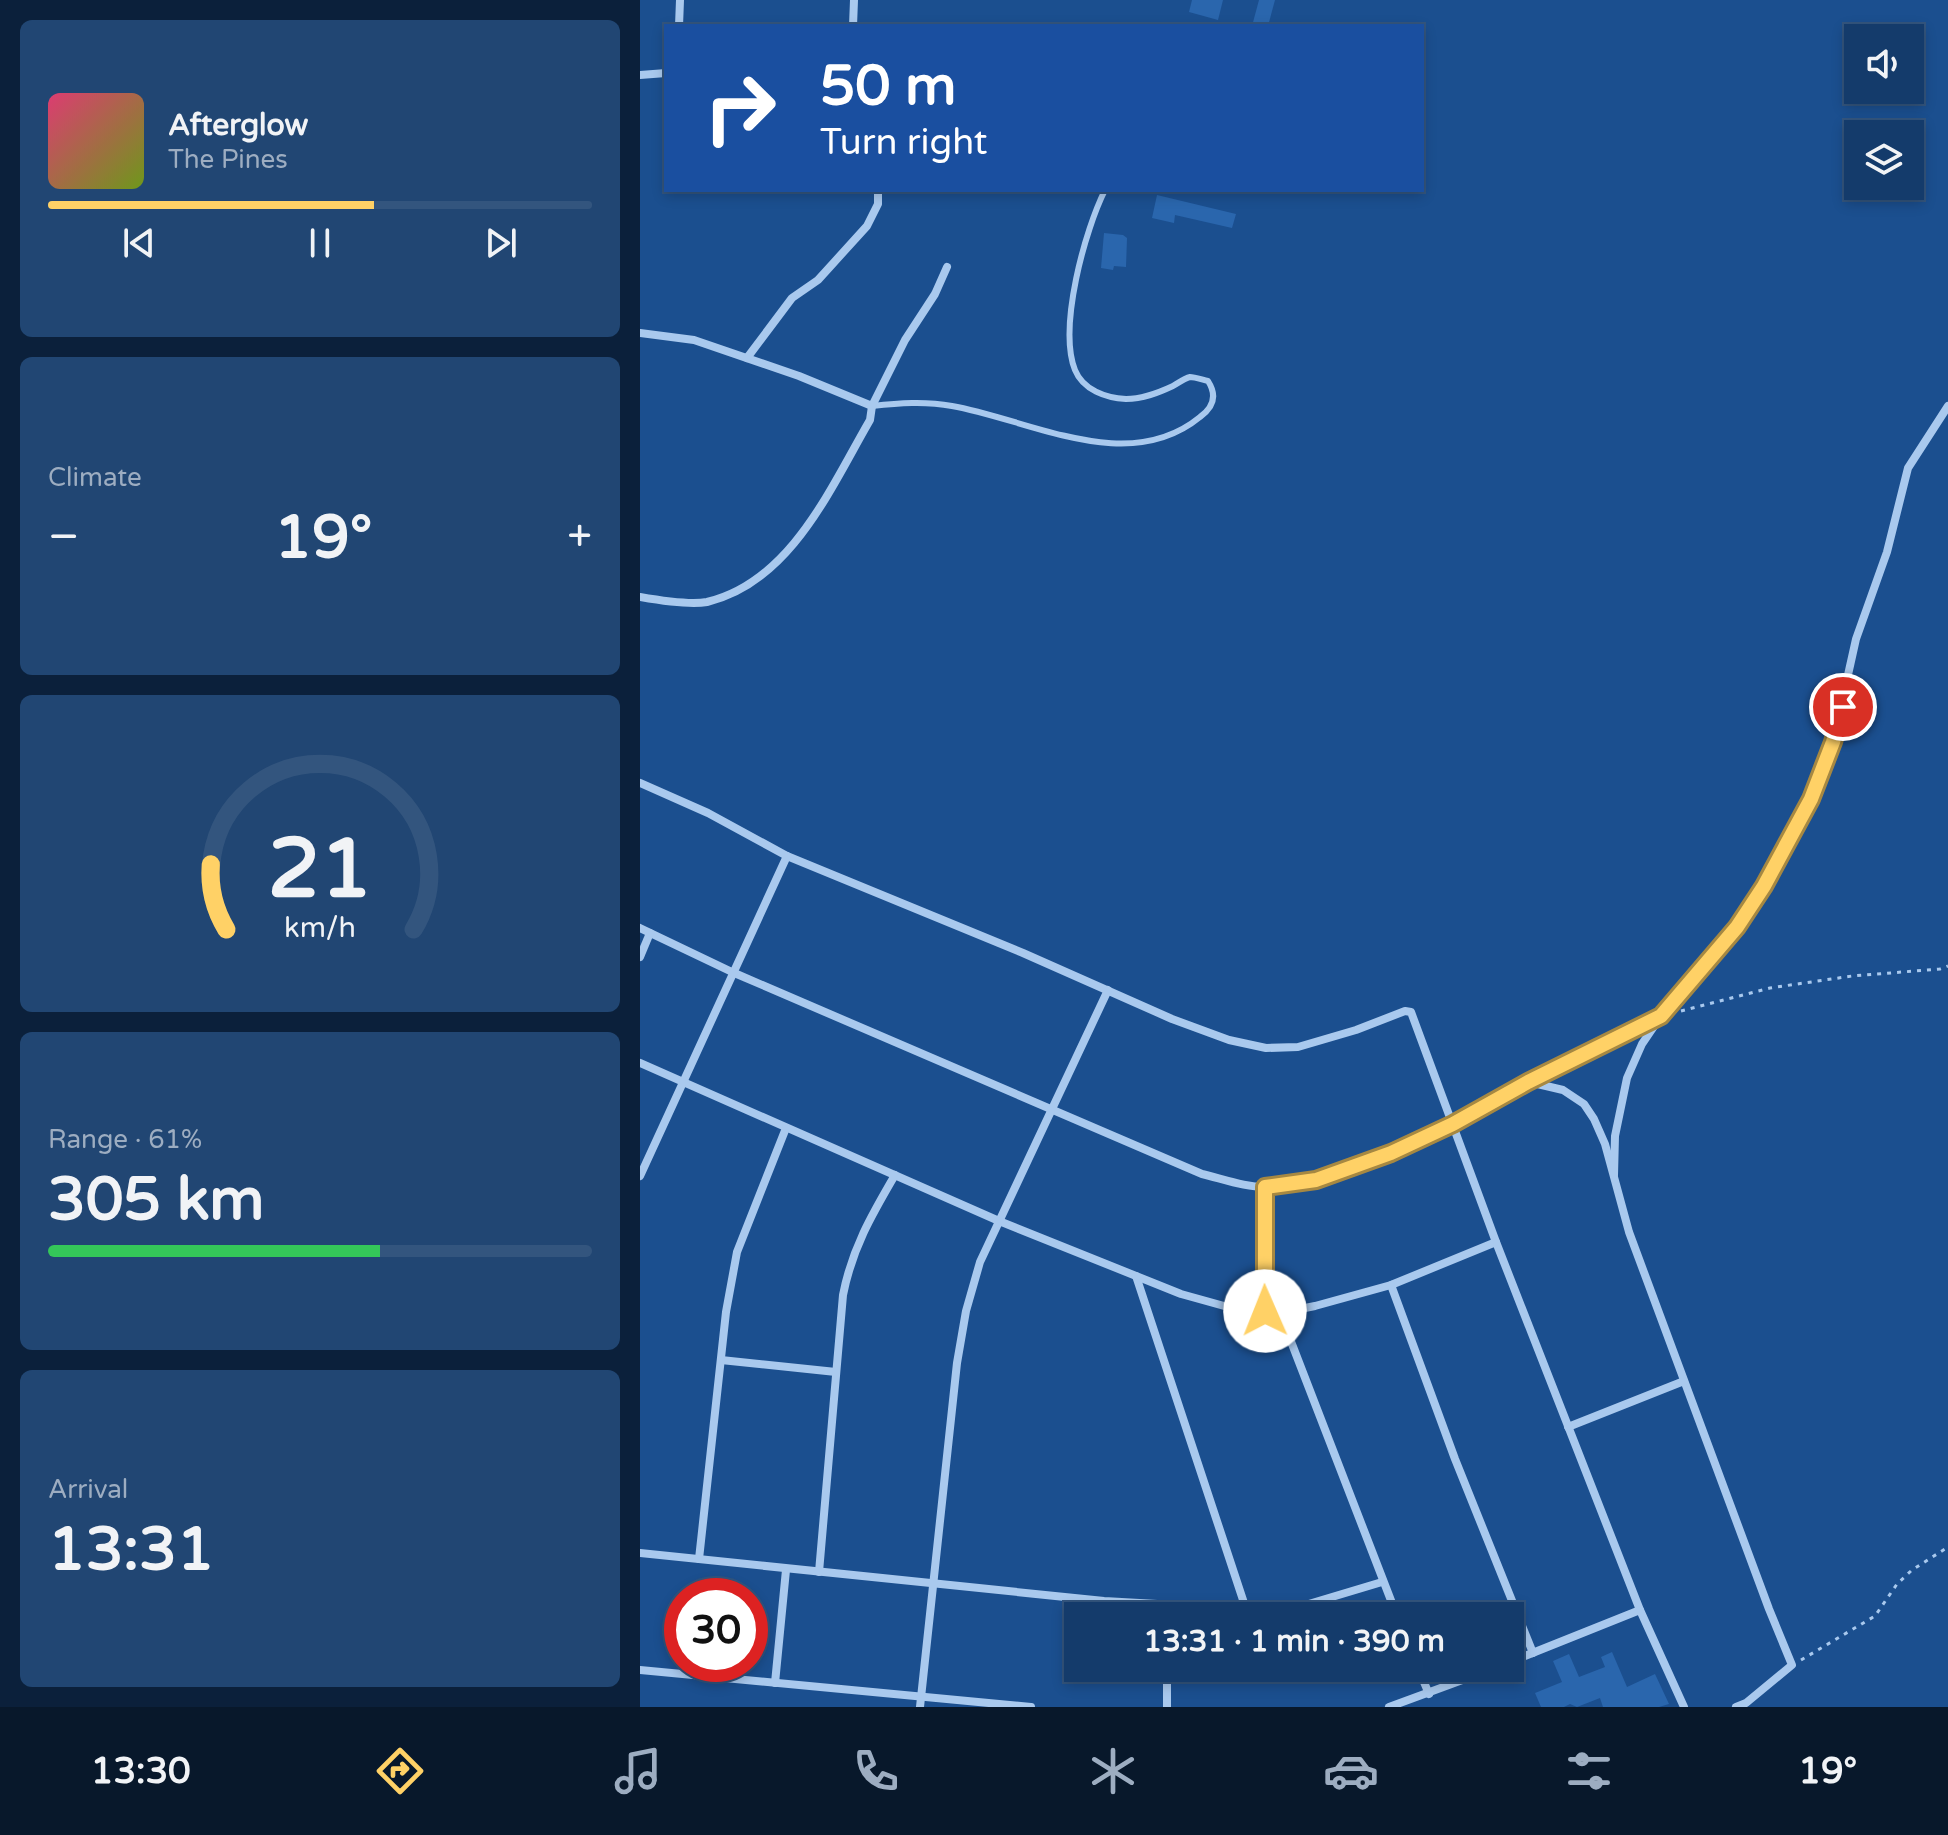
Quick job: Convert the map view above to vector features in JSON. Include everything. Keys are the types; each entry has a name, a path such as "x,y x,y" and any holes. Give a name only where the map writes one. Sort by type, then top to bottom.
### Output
{"street":[{"path":"679,24 680,0"},
{"path":"853,24 854,0"},
{"path":"640,75 664,73"},
{"path":"747,358 792,298 818,280 867,226 878,204 878,192"},
{"path":"640,597 705,603 738,590 775,564 799,537 870,420 872,406 905,340 935,294 947,267"},
{"path":"640,333 694,340 872,406"},
{"path":"1614,1175 1615,1136 1627,1078 1642,1044 1661,1016 1737,927 1764,886 1811,799 1833,742 1856,639 1887,552 1908,468 1948,406"},
{"path":"640,783 708,813 787,856 1172,1019 1229,1040 1266,1048 1298,1047 1405,1011 1411,1012 1568,1427 1640,1610 1684,1707"},
{"path":"640,1176 787,856"},
{"path":"640,928 732,972 1202,1174 1265,1187 1316,1180 1391,1153 1661,1016"},
{"path":"640,957 650,933"},
{"path":"921,1702 957,1363 966,1311 980,1262 1108,990"},
{"path":"640,1063 999,1221 1181,1294 1235,1309 1280,1313 1391,1285 1496,1242"},
{"path":"1528,1082 1563,1090 1584,1104 1605,1144 1629,1232 1792,1665 1746,1703 1736,1707"},
{"path":"699,1559 726,1312 737,1252 786,1128"},
{"path":"819,1572 843,1295 850,1262 865,1226 895,1175"},
{"path":"1265,1187 1265,1311"},
{"path":"1136,1276 1244,1602"},
{"path":"1391,1285 1455,1459 1533,1653"},
{"path":"1280,1313 1391,1602"},
{"path":"721,1360 836,1372"},
{"path":"1568,1427 1684,1381"},
{"path":"640,1553 1120,1602"},
{"path":"775,1683 786,1570"},
{"path":"1315,1602 1382,1582"},
{"path":"1524,1657 1640,1610"},
{"path":"640,1670 921,1702 1031,1707"},
{"path":"1167,1682 1167,1707"},
{"path":"1424,1682 1429,1694"},
{"path":"1389,1707 1459,1682"}],"lane":[{"path":"872,406 909,401 949,405 1104,445 1144,443 1175,433 1202,417 1212,404 1214,390 1208,381 1191,377 1150,396 1129,399 1107,397 1087,386 1076,372 1070,347 1071,321 1084,243 1104,192"}],"path":[{"path":"1661,1016 1770,988 1948,966"},
{"path":"1792,1665 1875,1616 1897,1584 1912,1570 1948,1547"}],"building":[{"path":"1192,0 1223,0 1218,20 1189,12"},
{"path":"1259,0 1275,0 1269,24 1253,24"},
{"path":"1157,195 1236,214 1232,228 1175,215 1174,223 1152,218"},
{"path":"1104,233 1127,238 1126,267 1114,266 1113,270 1101,268"},
{"path":"1612,1652 1627,1687 1655,1674 1669,1704 1659,1707 1603,1707 1600,1698 1577,1707 1570,1704 1541,1707 1535,1693 1562,1682 1553,1661 1569,1654 1579,1677 1605,1667 1601,1657"}],"route":[{"path":"1265,1311 1265,1187 1316,1180 1391,1153 1661,1016 1737,927 1764,886 1811,799 1843,707"}]}
